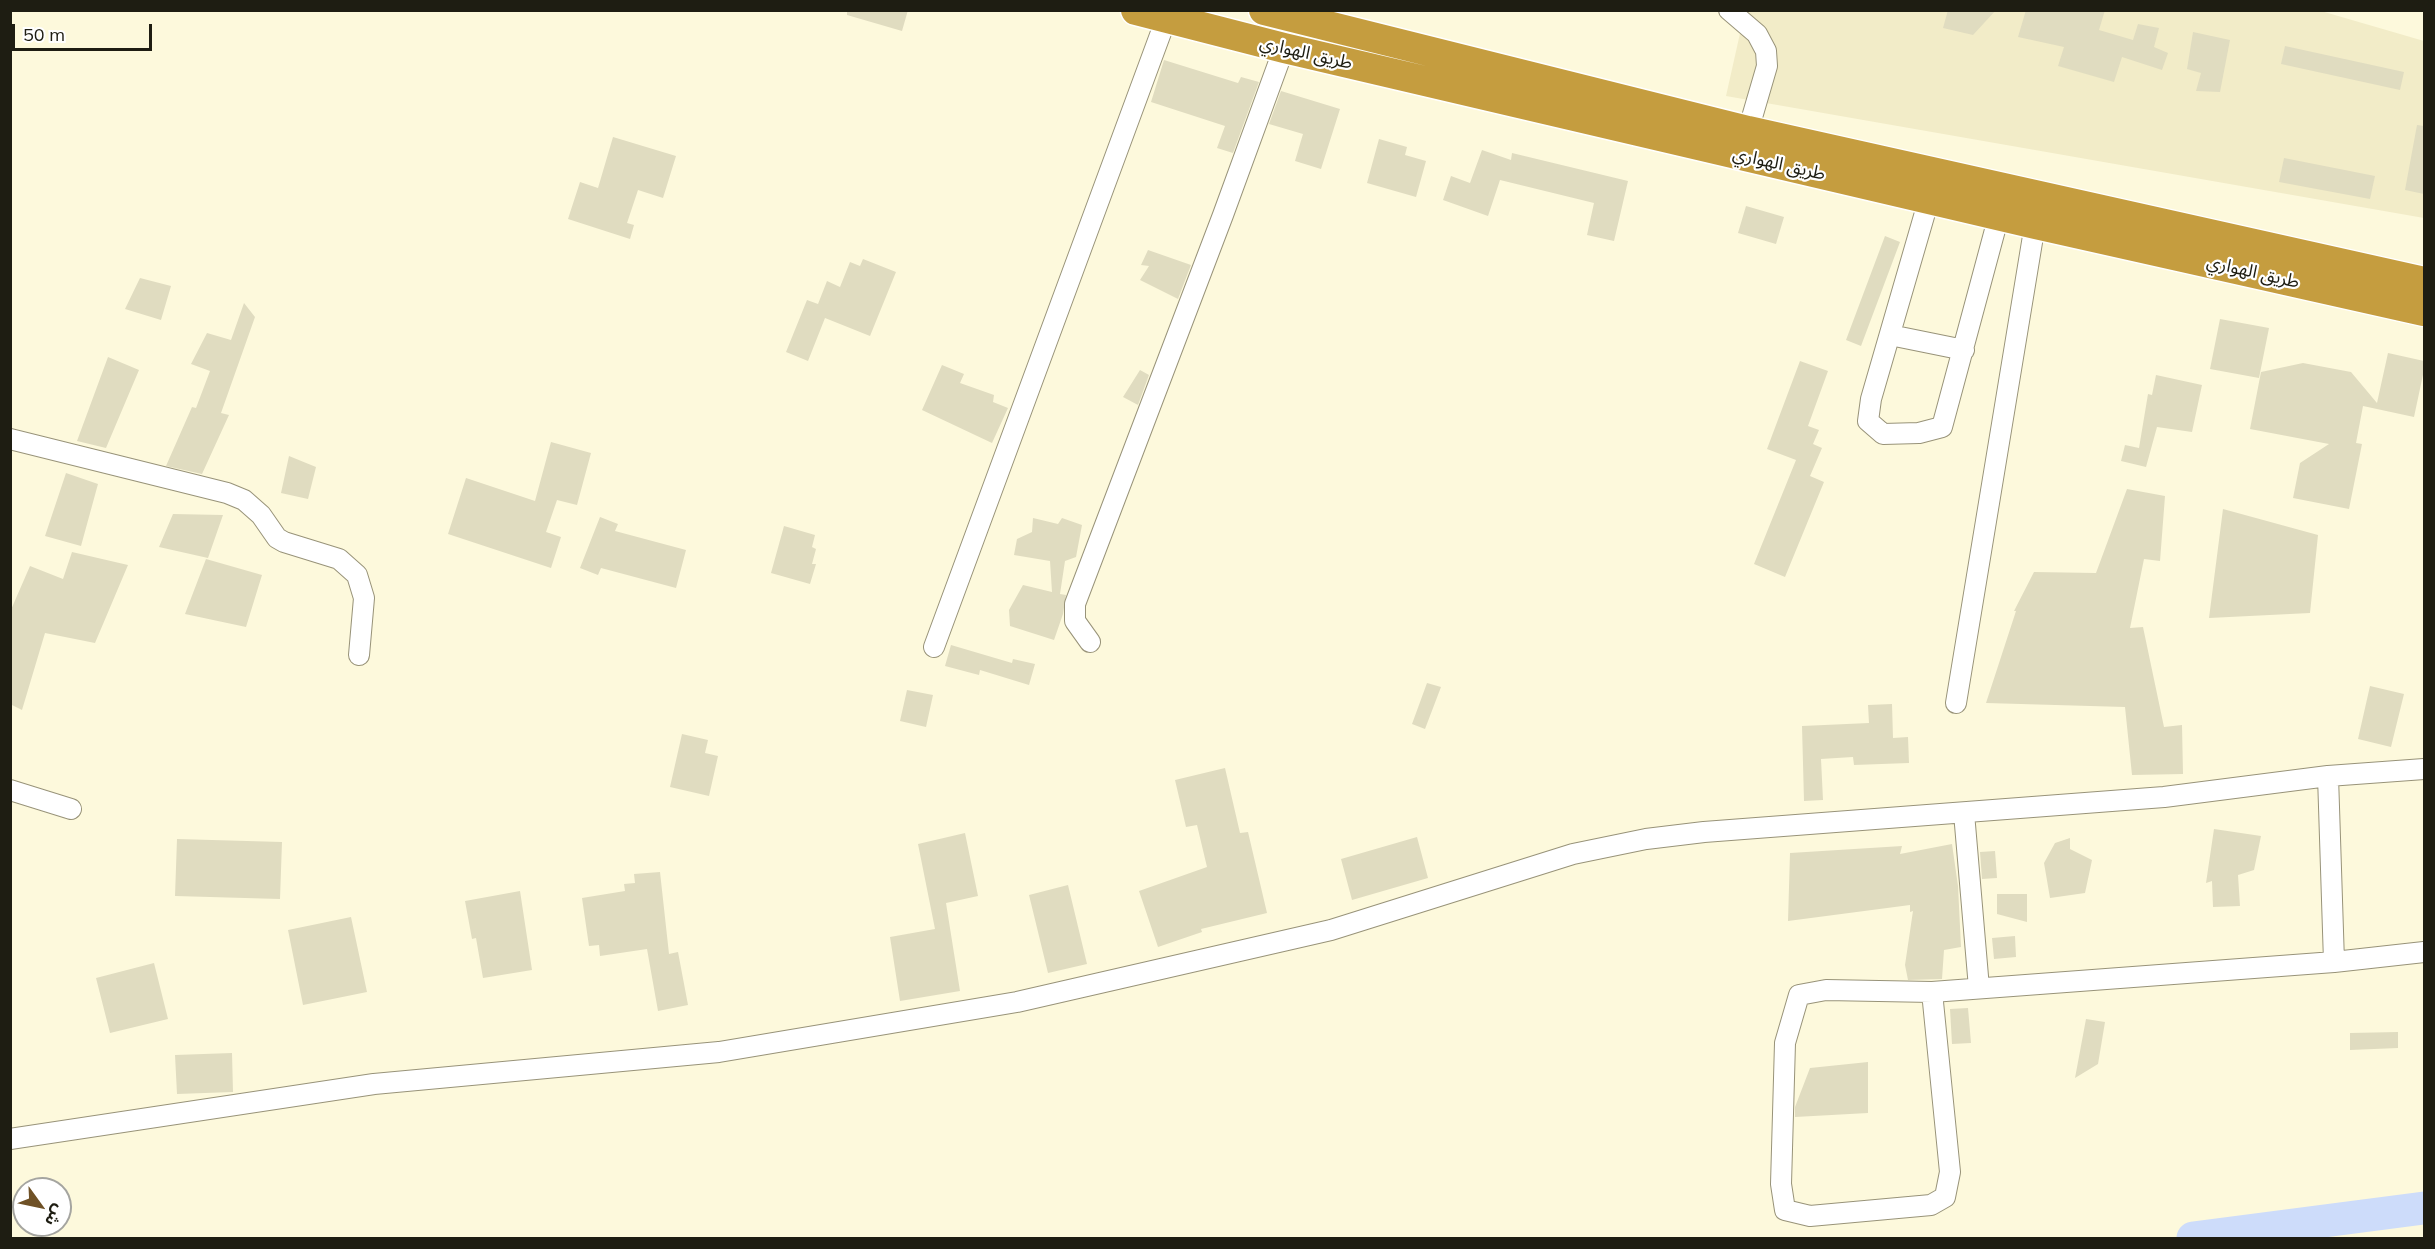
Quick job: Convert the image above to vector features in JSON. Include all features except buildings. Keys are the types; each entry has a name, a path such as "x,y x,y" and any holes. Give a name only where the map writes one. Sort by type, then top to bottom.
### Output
{"highway":[{"name":"طريق الهواري","path":"1136,10 1284,48 2035,224 2424,311"},
{"name":"طريق الهواري","path":"1264,10 1748,131 2424,282"}],"street":[{"path":"1729,10 1757,34 1766,51 1767,66 1748,131"},
{"path":"934,647 1166,19"},
{"path":"1090,642 1075,621 1075,604 1284,48"},
{"path":"1929,199 1871,399 1868,421 1883,434 1919,432 1942,427 1999,215"},
{"path":"1956,703 2035,224"},
{"path":"1890,335 1964,350"},
{"path":"10,440 227,493 244,500 261,515 277,538 339,560 357,575 364,598 359,655"},
{"path":"10,1139 374,1084 718,1052 1017,1002 1331,930 1573,854 1646,839 1704,832 2164,797 2328,776 2424,769"},
{"path":"2328,776 2334,962"},
{"path":"10,790 71,809"},
{"path":"1964,813 1979,988"},
{"path":"1932,992 1950,1172 1945,1197 1931,1205 1810,1216 1785,1210 1781,1184 1785,1043 1799,995 1826,990 1932,992 2334,962 2424,952"}],"shaded area":[{"path":"1745,11 2321,11 2424,41 2424,218 1726,96"}],"waterway":[{"path":"2193,1238 2424,1208"}]}
